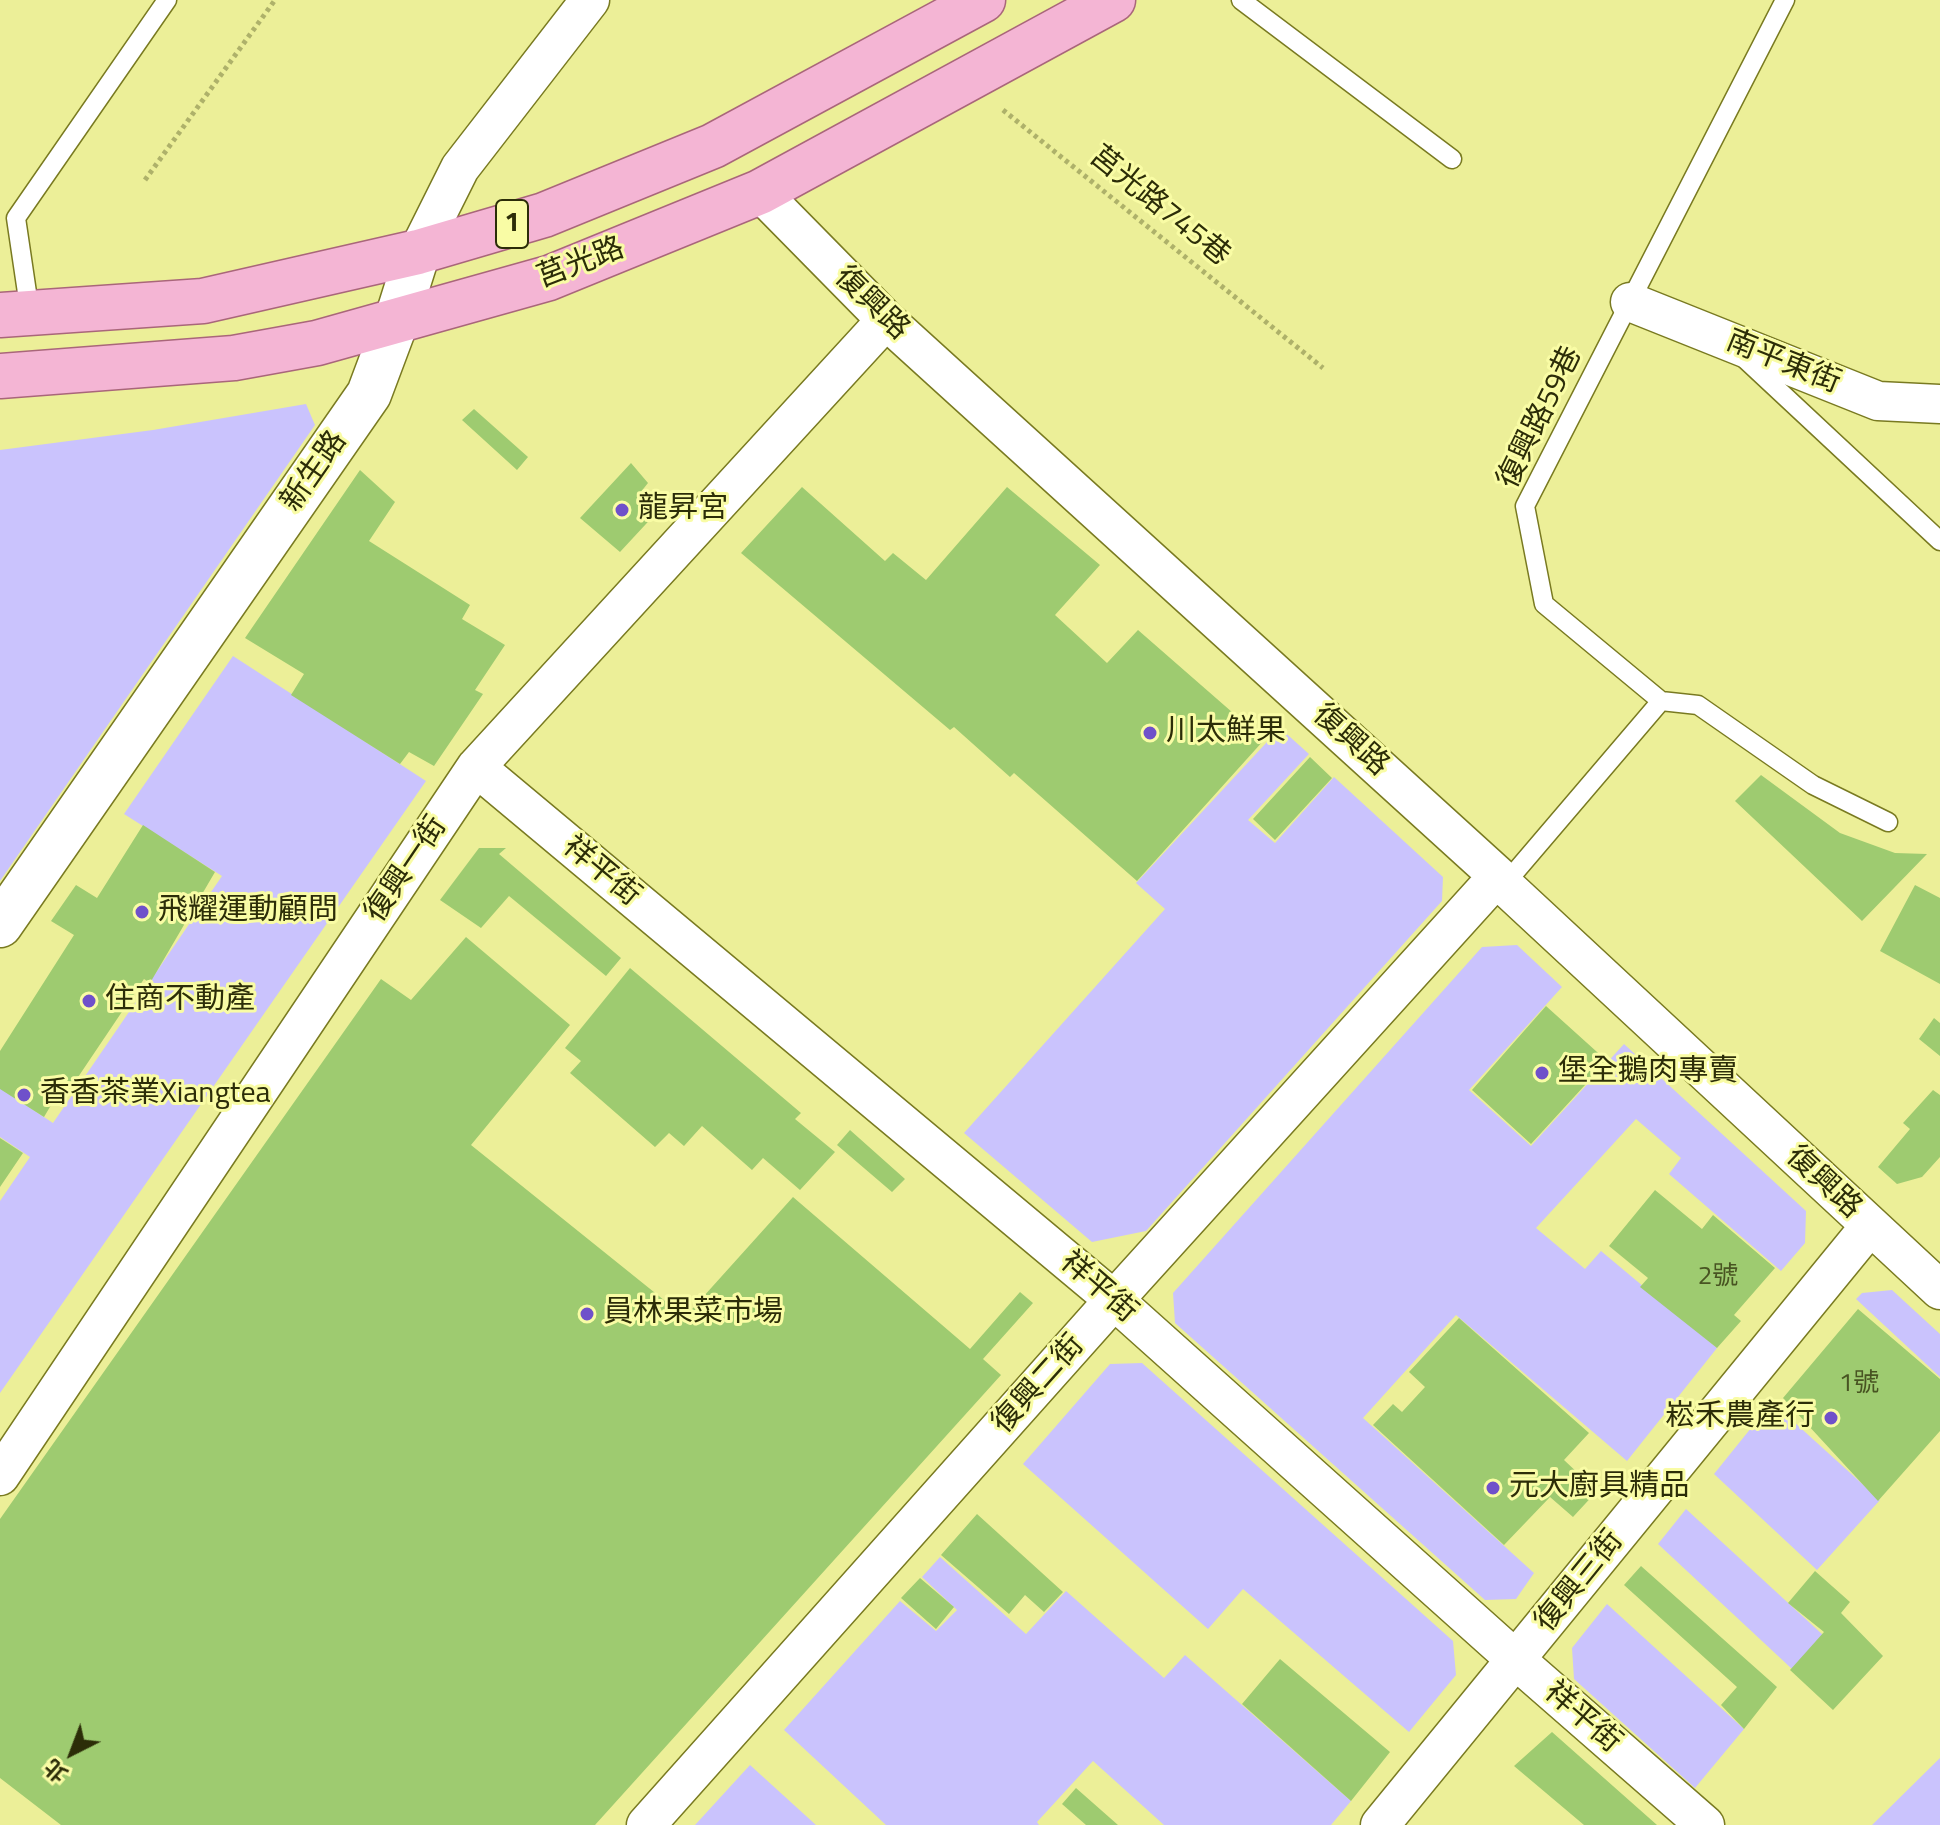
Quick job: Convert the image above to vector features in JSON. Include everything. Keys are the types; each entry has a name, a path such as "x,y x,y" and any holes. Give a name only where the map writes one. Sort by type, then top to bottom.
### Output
{"main road":[{"name":"莒光路","path":"15,315 203,301 418,252 544,215 713,146 983,0"},
{"name":"莒光路","path":"0,376 234,358 317,343 549,278 760,192 1113,0"}],"street":[{"name":"新生路","path":"0,925 369,394 418,252 460,168 590,0"},
{"name":"復興路","path":"760,192 886,320 1501,881 1940,1290"},
{"name":"南平東街","path":"1630,302 1878,401 1940,404"},
{"name":"復興一街","path":"0,1476 476,767 886,320"},
{"name":"祥平街","path":"476,767 1114,1300 1705,1825"},
{"name":"復興二街","path":"646,1825 1114,1300 1501,881"},
{"name":"復興三街","path":"1380,1825 1870,1226"}],"lane":[{"path":"15,315 16,218 167,0"},
{"path":"1241,0 1452,159"},
{"name":"復興路59巷","path":"1661,701 1544,604 1525,506 1785,0"},
{"path":"1727,341 1940,541"},
{"path":"1501,881 1661,701 1698,705 1813,785 1888,822"}],"path":[{"path":"145,180 275,0"},
{"name":"莒光路745巷","path":"967,80 1323,368"}],"shaded area":[{"path":"306,404 315,425 0,881 0,450 153,430"},
{"path":"233,656 426,781 0,1393 0,1201 30,1157 0,1137 0,1088 53,1123 222,876 124,814"},
{"path":"1280,728 1309,754 1248,820 1275,843 1334,777 1443,877 1442,901 1146,1231 1092,1242 964,1133 1165,909 1136,883"},
{"path":"1517,945 1562,987 1469,1090 1531,1146 1624,1044 1806,1211 1805,1243 1781,1271 1669,1174 1681,1158 1636,1119 1536,1228 1585,1269 1601,1251 1717,1348 1627,1461 1456,1315 1363,1418 1534,1573 1516,1599 1485,1600 1175,1323 1173,1293 1482,947"},
{"path":"1892,1290 1940,1334 1940,1377 1856,1299 1862,1293"},
{"path":"1142,1363 1453,1641 1456,1675 1409,1732 1243,1589 1208,1629 1023,1464 1110,1364"},
{"path":"1772,1402 1880,1500 1817,1570 1714,1474"},
{"path":"1686,1509 1823,1635 1792,1669 1658,1544"},
{"path":"940,1557 1026,1634 1066,1591 1164,1678 1185,1655 1351,1801 1331,1825 1164,1825 1093,1761 1037,1822 1039,1825 886,1825 784,1730 900,1601 936,1631 957,1610 922,1577"},
{"path":"1607,1604 1744,1729 1695,1788 1574,1679 1572,1648"},
{"path":"1940,1758 1940,1825 1872,1825"},
{"path":"750,1765 816,1825 695,1825"}],"building":[{"path":"474,409 528,457 517,470 462,420"},
{"path":"631,463 648,483 640,493 658,511 620,552 580,518"},
{"path":"360,470 395,502 369,541 470,605 462,619 505,645 475,690 483,694 434,766 409,752 400,764 291,695 304,674 245,638"},
{"path":"802,487 885,561 893,553 926,580 1007,487 1100,565 1055,615 1107,663 1138,630 1264,740 1137,881 1014,773 1010,777 954,727 950,730 741,553"},
{"path":"1310,757 1332,778 1275,840 1253,819"},
{"path":"1761,775 1840,833 1895,853 1927,854 1862,921 1735,801"},
{"path":"143,825 215,872 150,983 144,979 66,1095 60,1090 44,1117 0,1089 0,1051 74,935 51,921 76,885 97,898"},
{"path":"479,848 506,848 499,854 621,958 606,976 509,896 481,928 440,900"},
{"path":"1915,885 1940,898 1940,984 1880,951"},
{"name":"員林果菜市場","path":"466,937 570,1025 471,1145 685,1317 793,1197 970,1349 1020,1292 1033,1303 983,1359 1001,1375 595,1825 61,1825 0,1778 0,1519 381,979 411,1000"},
{"path":"630,968 801,1113 795,1119 835,1152 800,1190 763,1158 752,1170 702,1126 684,1146 669,1133 655,1147 570,1073 581,1061 565,1048"},
{"path":"1546,1006 1607,1061 1531,1144 1472,1090"},
{"path":"1934,1018 1940,1023 1940,1056 1919,1039"},
{"path":"1933,1090 1940,1095 1940,1157 1922,1177 1897,1184 1878,1167 1910,1129 1903,1123"},
{"path":"850,1130 905,1179 892,1192 837,1145"},
{"path":"0,1138 23,1153 0,1187"},
{"path":"1655,1190 1702,1229 1713,1215 1775,1268 1734,1315 1741,1321 1717,1348 1640,1287 1648,1278 1609,1246"},
{"path":"1858,1309 1940,1379 1940,1431 1878,1501 1783,1398"},
{"path":"1459,1318 1589,1433 1564,1460 1597,1491 1573,1517 1550,1497 1504,1545 1373,1425 1393,1404 1402,1412 1425,1387 1409,1372"},
{"path":"977,1514 1063,1592 1044,1612 1025,1595 1009,1614 941,1555"},
{"path":"1641,1566 1777,1687 1744,1729 1721,1705 1737,1687 1624,1585"},
{"path":"1815,1571 1850,1602 1841,1613 1883,1656 1833,1710 1790,1670 1824,1632 1788,1603"},
{"path":"920,1578 954,1607 936,1629 901,1598"},
{"path":"1280,1659 1390,1752 1351,1801 1242,1704"},
{"path":"1552,1732 1657,1825 1584,1825 1514,1766"},
{"path":"1076,1788 1118,1825 1086,1825 1062,1804"}],"place":[{"name":"龍昇宮","path":"622,510"},
{"name":"川太鮮果","path":"1150,733"},
{"name":"飛耀運動顧問","path":"142,912"},
{"name":"住商不動產","path":"89,1001"},
{"name":"堡全鵝肉專賣","path":"1542,1073"},
{"name":"香香茶業Xiangtea","path":"24,1095"},
{"name":"員林果菜市場","path":"587,1314"},
{"name":"崧禾農產行","path":"1831,1418"},
{"name":"元大廚具精品","path":"1493,1488"}]}
